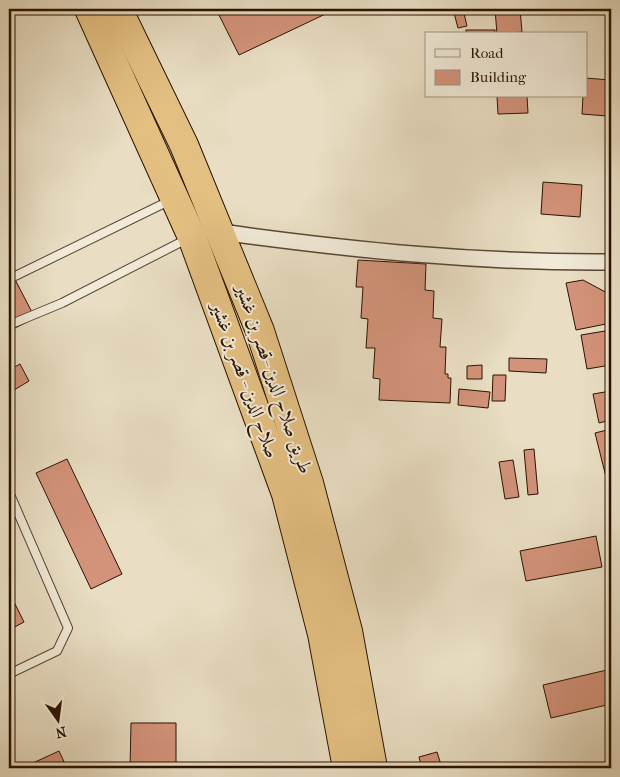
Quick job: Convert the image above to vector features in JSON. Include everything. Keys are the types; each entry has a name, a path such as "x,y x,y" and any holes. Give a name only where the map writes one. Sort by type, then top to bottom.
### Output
{"highway":[{"name":"صلاح الدين - قصر بن غشير","path":"88,9 173,199 192,237 286,494 322,634 347,768"},
{"name":"طريق صلاح الدين -قصر بن غشير","path":"118,9 184,145 260,331 309,483 348,631 373,768"},
{"path":"156,160 184,145"}],"street":[{"path":"221,232 339,249 410,255 611,262"}],"lane":[{"path":"9,278 173,199"},
{"path":"9,325 62,302 192,237"},
{"path":"9,492 68,628 57,651 9,674"}],"building":[{"path":"216,9 336,9 239,55"},
{"path":"453,9 463,9 467,26 458,28"},
{"path":"495,9 520,9 522,32 497,32"},
{"path":"466,30 495,30 495,32 466,32"},
{"path":"588,78 610,80 607,116 582,114 583,98 588,98"},
{"path":"497,98 527,98 528,113 498,114"},
{"path":"543,182 582,185 580,217 541,214"},
{"path":"358,260 426,264 425,290 434,291 433,318 442,319 440,347 446,347 445,374 448,374 448,378 451,378 450,403 379,400 380,379 373,378 375,348 366,348 368,319 361,318 363,287 356,287"},
{"path":"9,268 35,318 9,331"},
{"path":"583,280 611,295 611,323 576,330 566,283"},
{"path":"611,330 611,365 587,369 581,335"},
{"path":"509,358 547,359 546,373 509,371"},
{"path":"20,364 29,381 9,393 9,370"},
{"path":"482,365 482,379 467,379 467,366"},
{"path":"493,375 506,375 505,401 492,401"},
{"path":"459,389 490,392 488,408 458,405"},
{"path":"611,391 611,420 599,423 593,394"},
{"path":"611,429 611,479 607,481 595,433"},
{"path":"534,449 538,494 528,495 524,450"},
{"path":"67,459 122,574 91,589 36,473"},
{"path":"513,460 519,497 505,499 499,462"},
{"path":"596,536 602,567 526,581 520,551"},
{"path":"611,579 611,599 607,580"},
{"path":"9,592 24,622 9,630"},
{"path":"611,669 611,704 551,718 543,685"},
{"path":"131,723 176,723 176,768 130,768"},
{"path":"59,751 67,768 22,768"},
{"path":"437,752 442,768 422,768 419,757"},
{"path":"9,755 15,768 9,768"}]}
